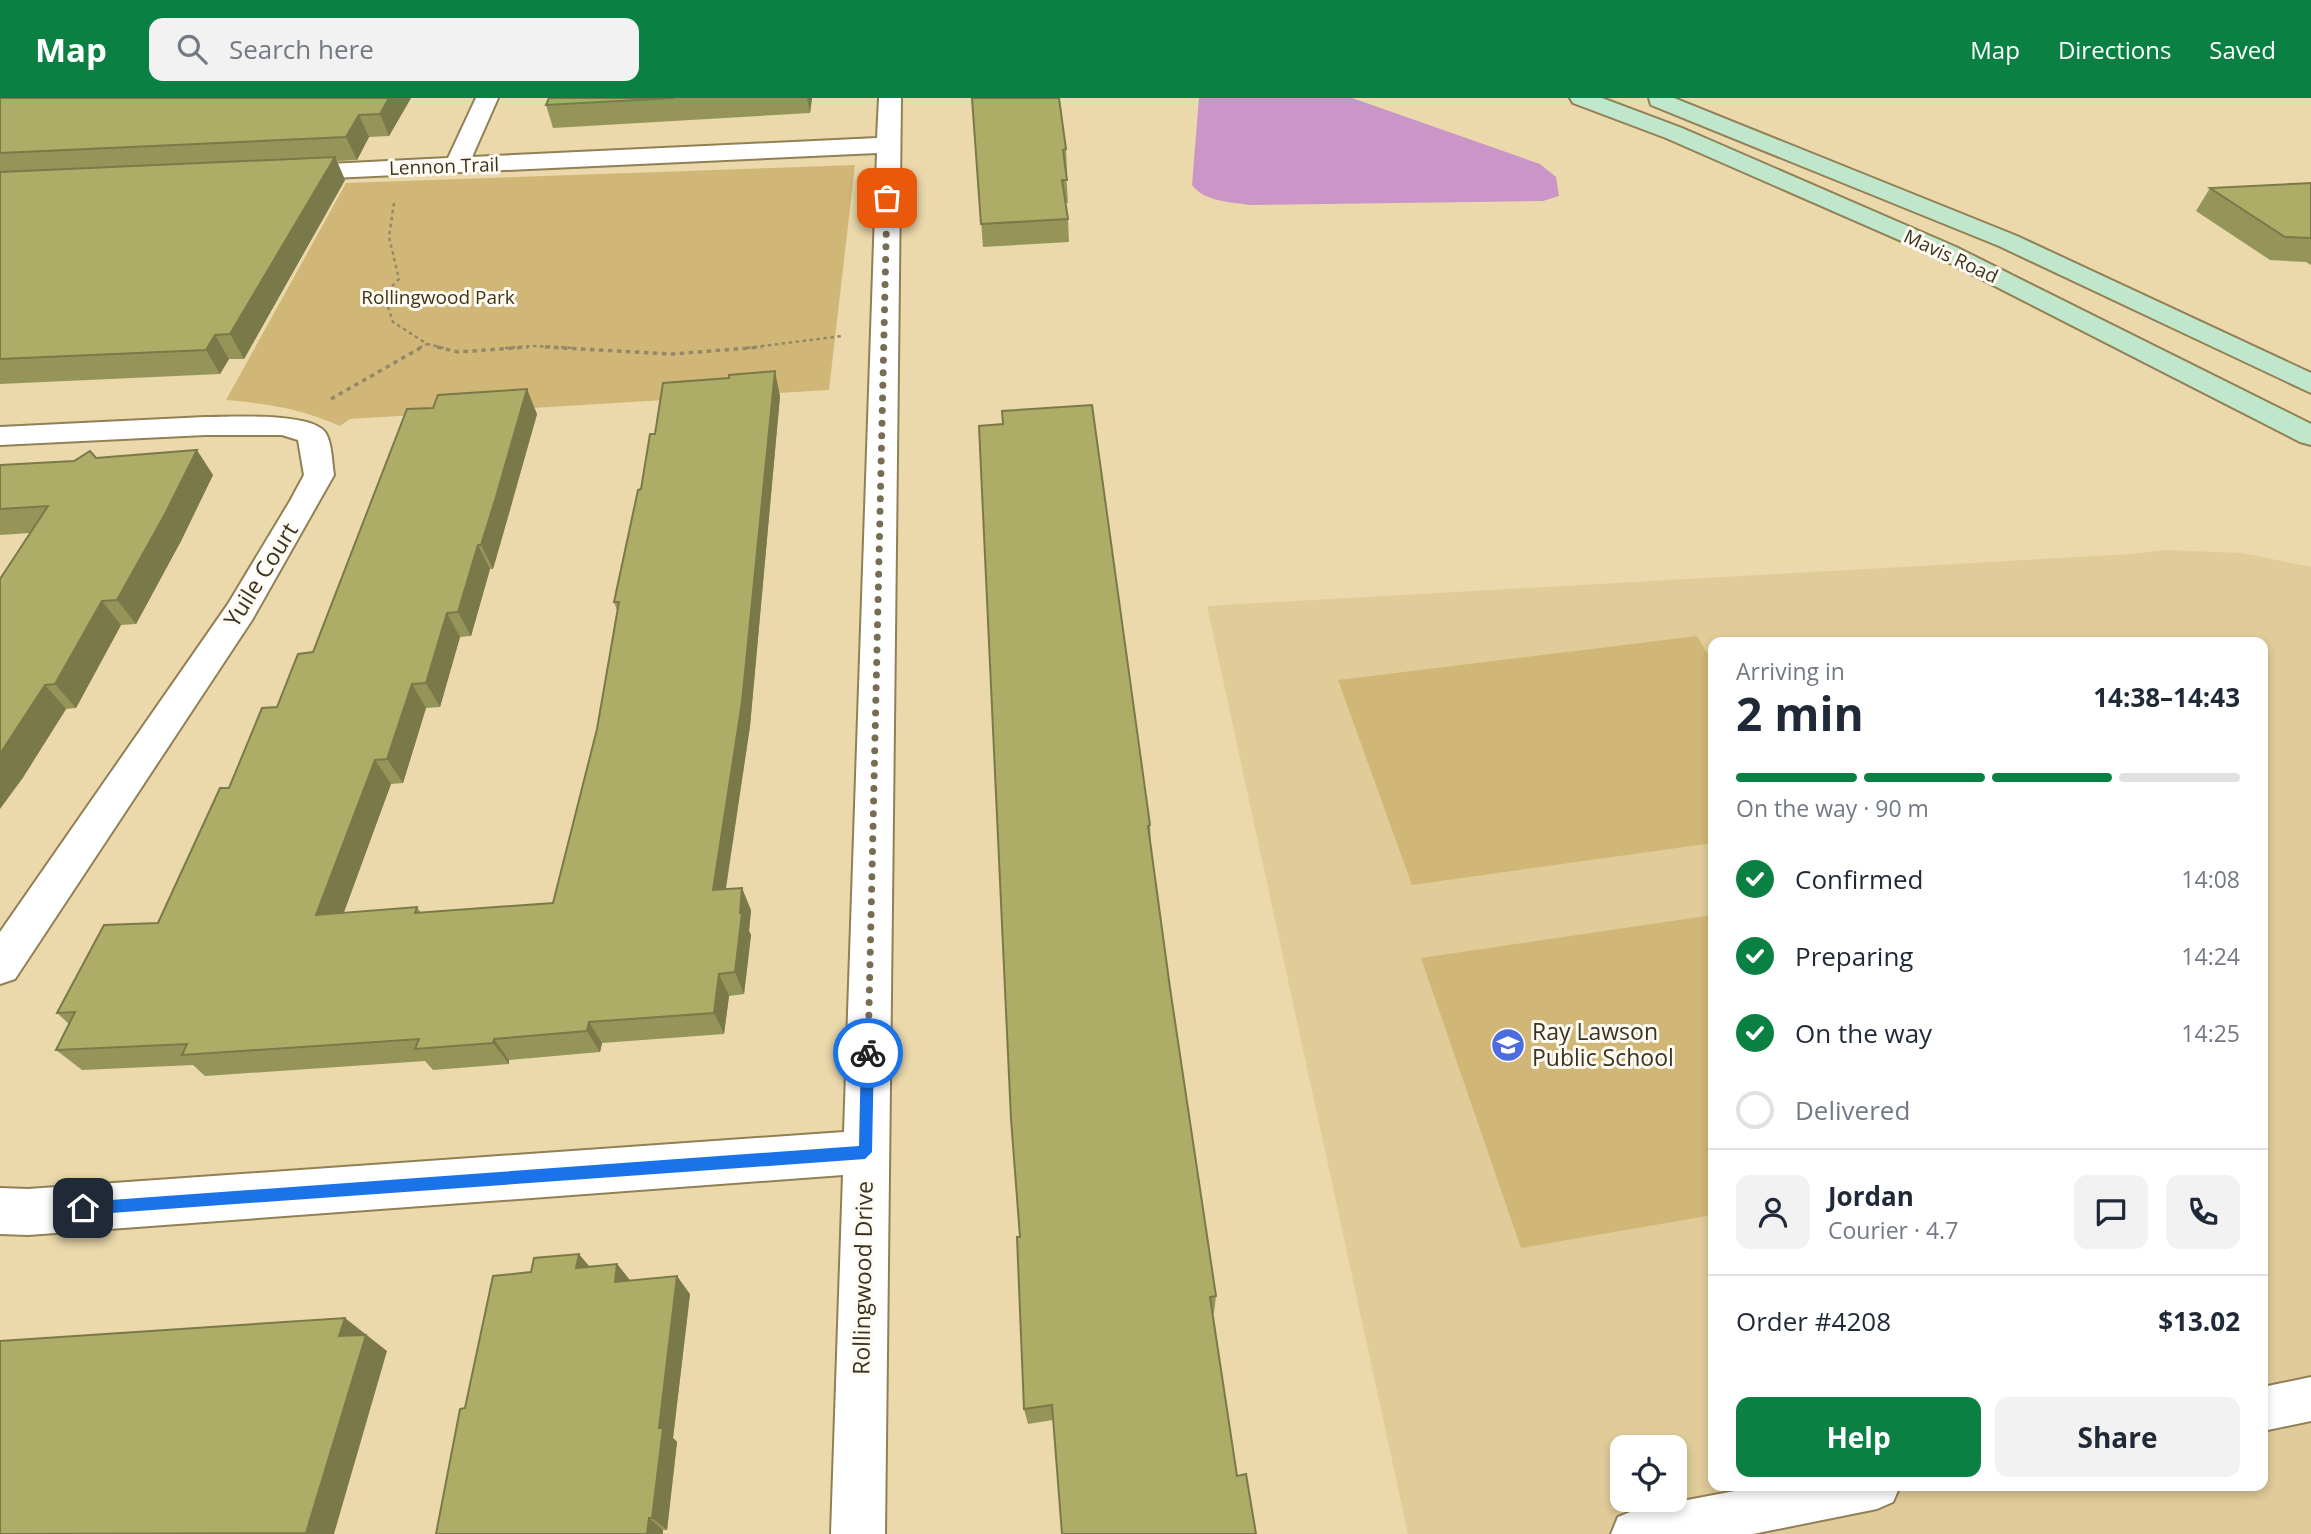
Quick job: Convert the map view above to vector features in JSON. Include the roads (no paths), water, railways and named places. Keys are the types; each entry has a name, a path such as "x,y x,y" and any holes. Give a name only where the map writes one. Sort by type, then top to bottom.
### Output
{"main road":[{"name":"Mavis Road","path":"1581,98 1674,133 1947,252 2311,436"},
{"name":"Mavis Road","path":"1654,98 2008,241 2311,384"}],"street":[{"path":"456,166 488,98"},
{"name":"Rollingwood Drive","path":"858,1534 890,98"},
{"name":"Lennon Trail","path":"261,174 888,145"},
{"name":"Yuile Court","path":"0,436 205,426 284,426 312,435 319,475 240,612 0,966"},
{"path":"0,1211 28,1212 865,1152"}],"lane":[{"path":"2268,1408 2311,1399"},
{"path":"1635,1534 1852,1491"}],"place":[{"name":"Ray Lawson Public School","path":"1508,1045"}],"park label":[{"name":"Rollingwood Park","path":"438,297"}]}
